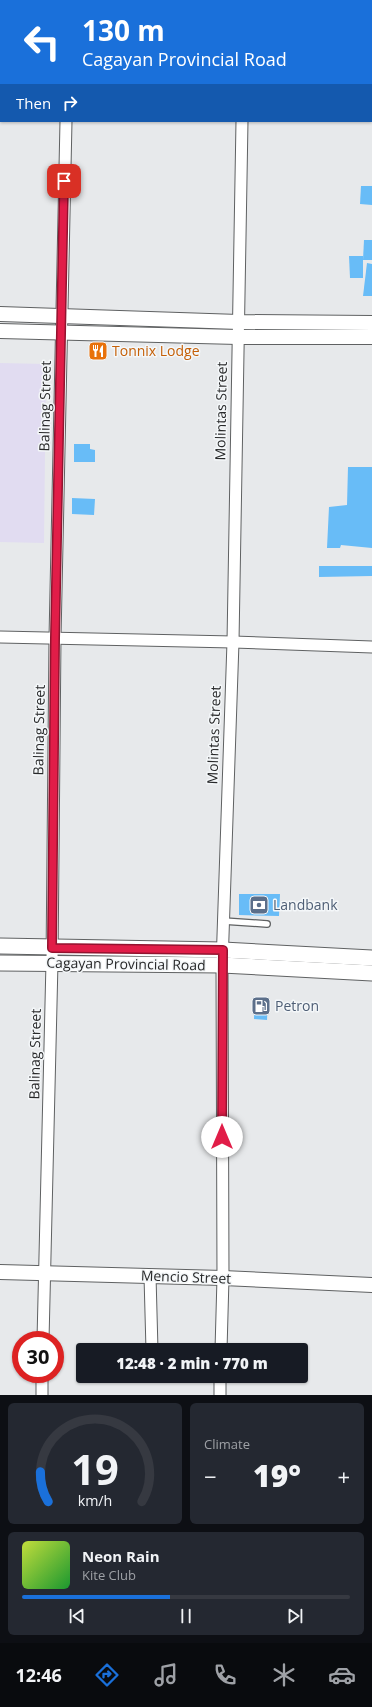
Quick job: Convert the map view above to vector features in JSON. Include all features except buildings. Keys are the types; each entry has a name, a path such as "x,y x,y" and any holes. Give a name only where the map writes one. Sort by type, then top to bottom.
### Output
{"main road":[{"name":"Cagayan Provincial Road","path":"0,946 52,955 372,973"},
{"name":"Cagayan Provincial Road","path":"0,962 52,955 223,950 372,958"}],"street":[{"name":"Balinag Street","path":"43,1331 52,955 55,638 66,122"},
{"name":"Molintas Street","path":"221,1343 223,1278 222,965 232,642 242,122"},
{"path":"0,314 239,322 372,323"},
{"path":"0,332 238,337 372,337"},
{"path":"0,637 232,642 372,647"},
{"name":"Mencio Street","path":"0,1272 223,1278 372,1285"},
{"path":"150,1276 152,1343"},
{"path":"42,1383 42,1395"},
{"path":"220,1383 220,1395"}],"lane":[{"path":"223,922 267,924"}],"shaded area":[{"path":"0,363 46,364 44,543 0,542"}],"place":[{"name":"Tonnix Lodge","path":"98,351"},
{"name":"Landbank","path":"259,905"},
{"name":"Petron","path":"261,1006"}],"route":[{"path":"64,181 55,638 52,948 223,950 222,1137"}]}
